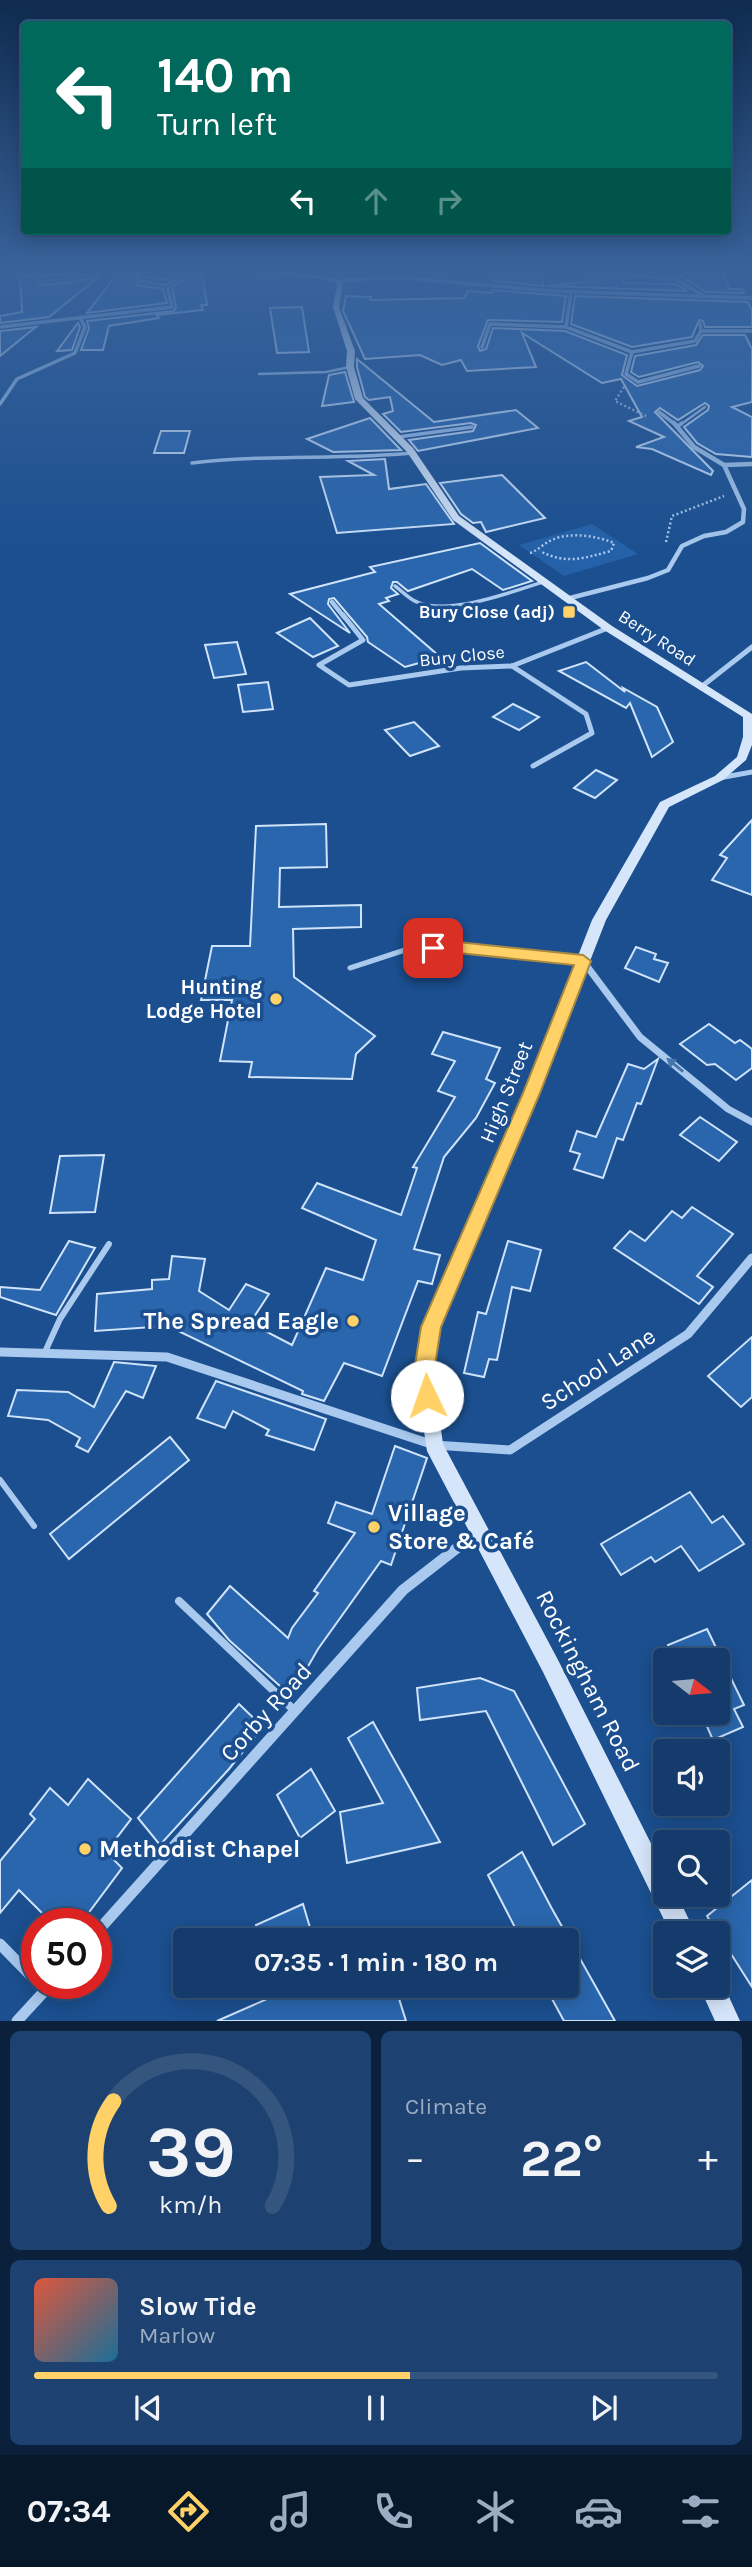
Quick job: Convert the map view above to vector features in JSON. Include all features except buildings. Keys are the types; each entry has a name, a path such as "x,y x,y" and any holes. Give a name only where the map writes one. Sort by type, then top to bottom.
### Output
{"main road":[{"name":"Berry Road","path":"350,367 359,399 413,453 456,519 570,598 608,628 750,717"},
{"name":"High Street","path":"478,1532 434,1445 424,1371 431,1327 532,1093 599,920 664,805 719,778 742,758 749,737 750,717"},
{"name":"Rockingham Road","path":"478,1532 550,1665 653,1871"},
{"path":"717,1998 728,2021"}],"street":[{"path":"0,404 17,379 48,365"},
{"path":"628,365 626,374 638,383 699,366"},
{"path":"659,412 678,426 694,447 724,465 752,464"},
{"path":"570,598 648,578 670,566 682,546 704,536 726,532 743,522 744,509 724,465"},
{"name":"Bury Close","path":"332,602 363,640 319,665 349,685 461,667 512,666 608,628"},
{"path":"701,687 752,647"},
{"path":"512,666 586,714 592,733 533,766"},
{"path":"719,778 752,772"},
{"path":"583,961 640,1037 728,1108 752,1122"},
{"name":"School Lane","path":"0,1352 167,1357 434,1445 510,1450 688,1334 752,1258"},
{"name":"Corby Road","path":"112,1915 403,1590 478,1532"},
{"path":"0,1944 21,1964"},
{"path":"17,2021 33,1999"}],"lane":[{"path":"259,374 326,372 350,367"},
{"path":"678,426 705,408"},
{"path":"398,437 471,427"},
{"path":"192,463 226,458 362,458 413,453"},
{"path":"396,586 418,603 442,606 548,583"},
{"path":"350,968 408,949 458,947 583,961"},
{"path":"44,1354 60,1319 109,1244"},
{"path":"0,1480 34,1526"},
{"path":"179,1601 295,1711"}],"path":[{"path":"629,377 615,401 642,415 678,426"},
{"path":"670,566 664,553 672,516 735,492"},
{"path":"512,558 540,551 551,539 575,535 605,538 614,543 611,551 578,561 565,562 540,551"}],"shaded area":[{"path":"592,524 638,554 564,576 519,545"}],"place":[{"name":"Bury Close (adj)","path":"569,612"},
{"name":"Hunting Lodge Hotel","path":"276,999"},
{"name":"The Spread Eagle","path":"353,1321"},
{"name":"Village Store & Café","path":"374,1527"},
{"name":"Methodist Chapel","path":"85,1849"}],"route":[{"path":"427,1396 424,1371 431,1327 532,1093 583,961 458,947 433,948"}]}
